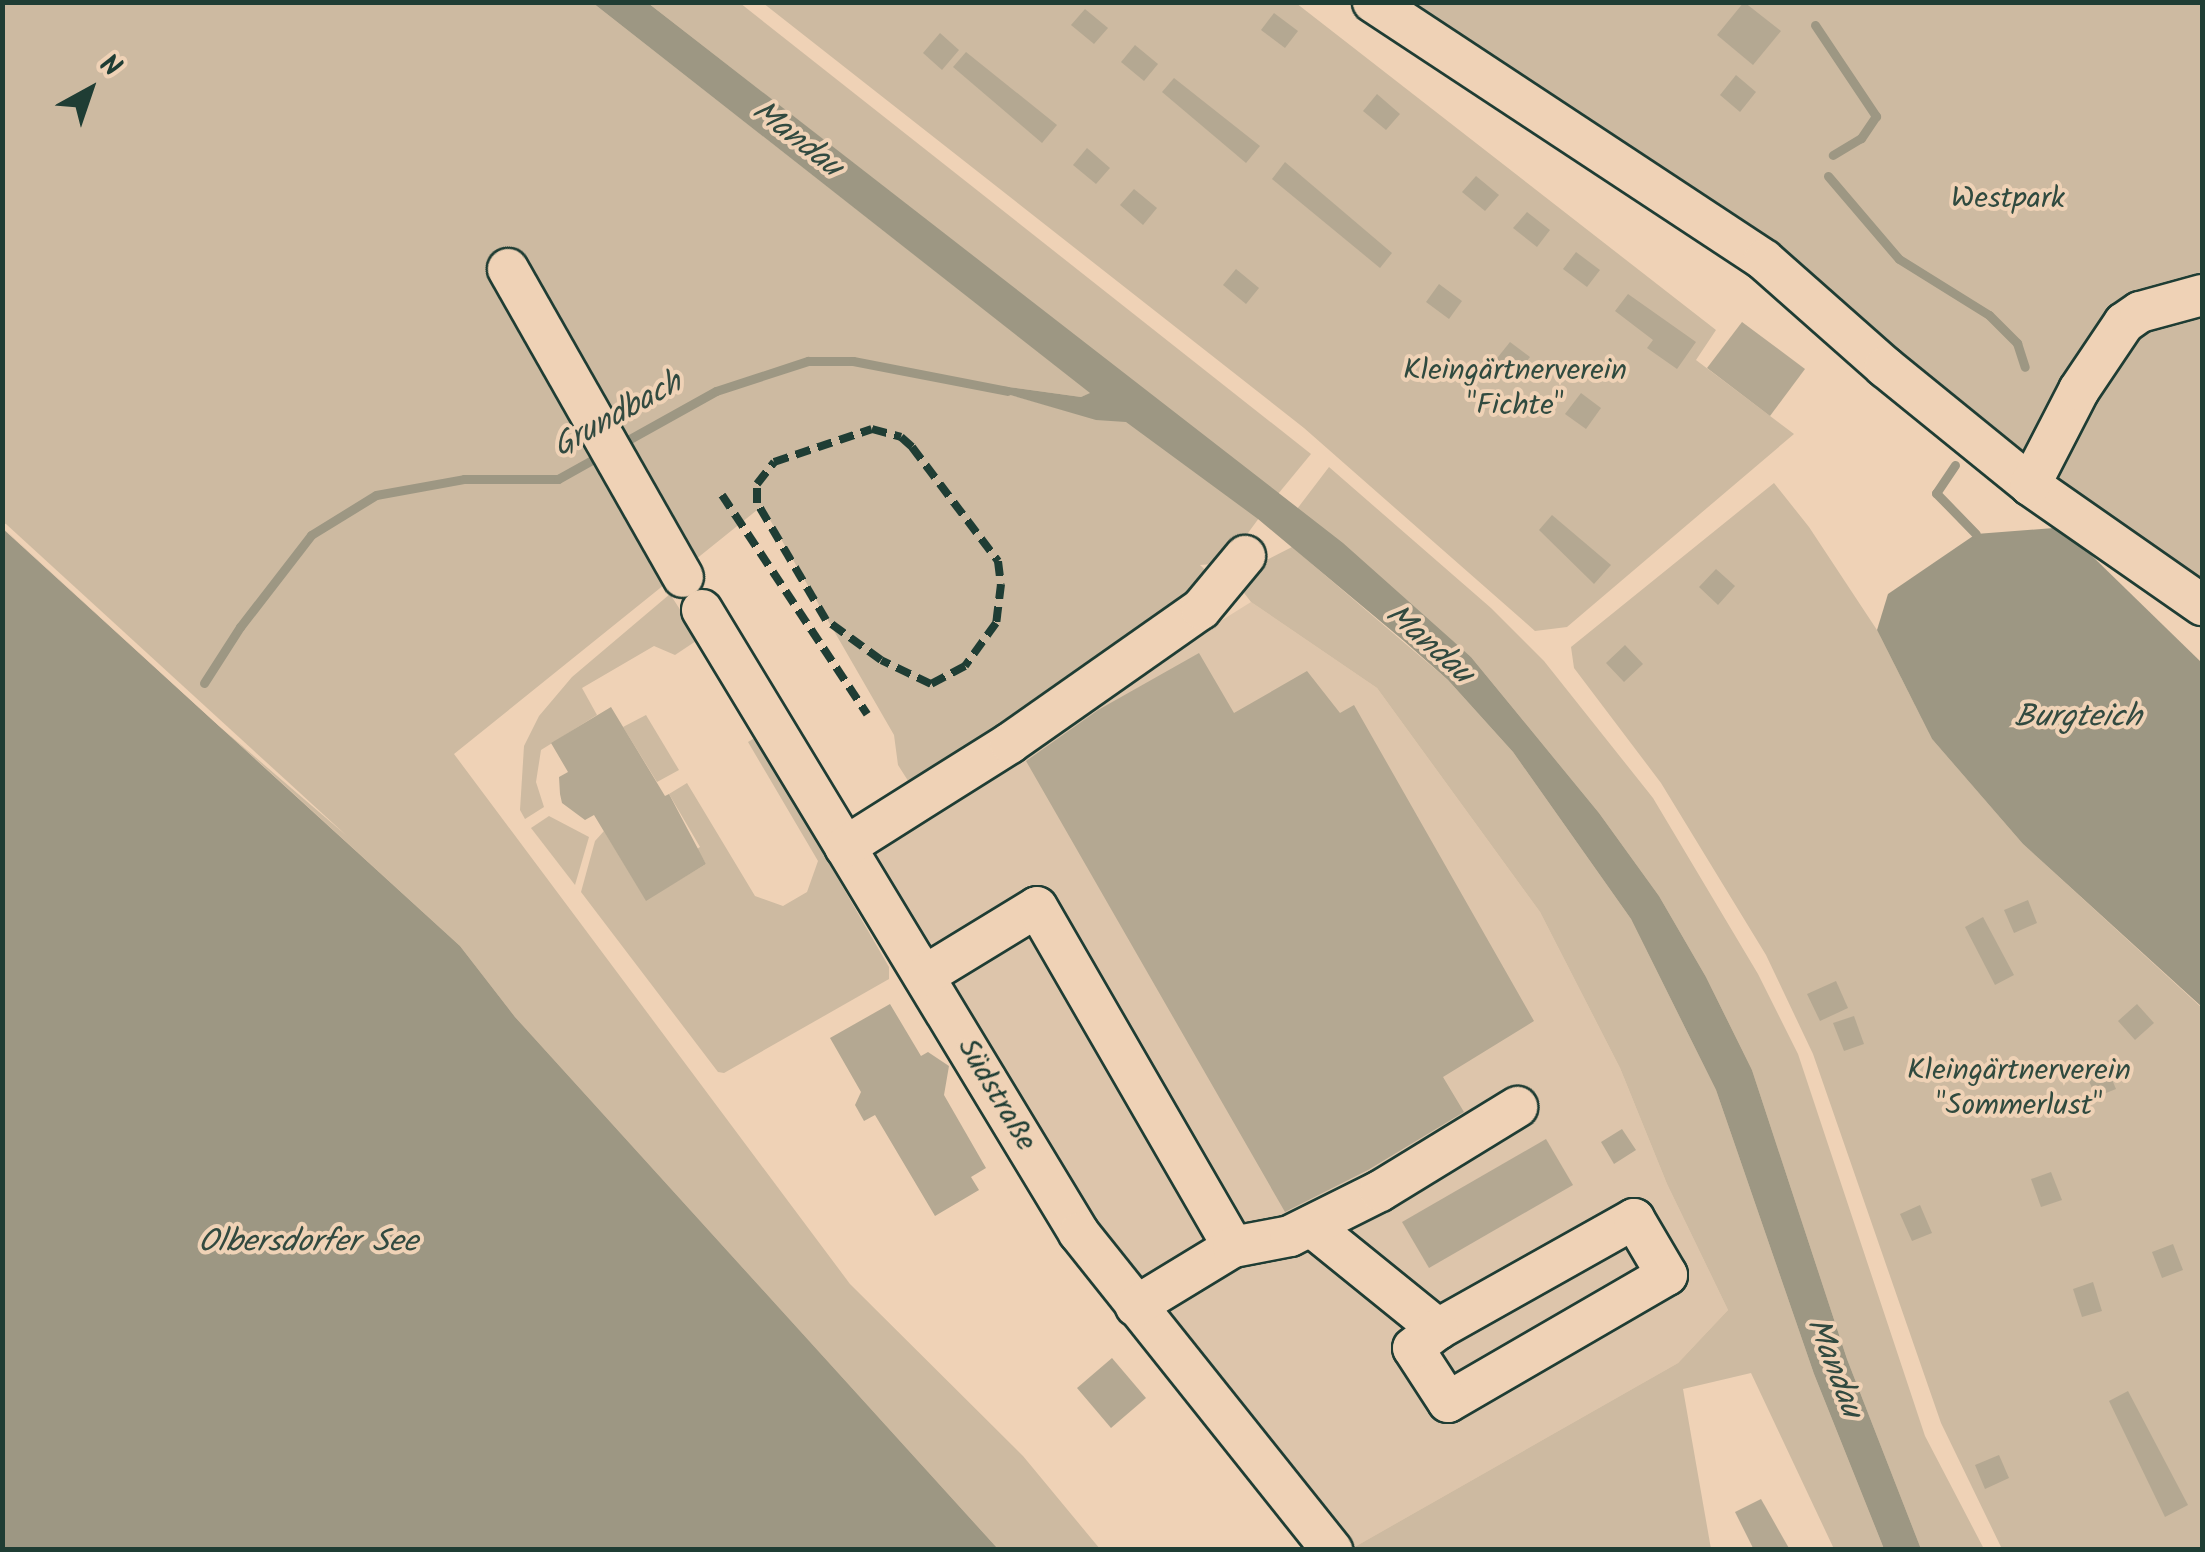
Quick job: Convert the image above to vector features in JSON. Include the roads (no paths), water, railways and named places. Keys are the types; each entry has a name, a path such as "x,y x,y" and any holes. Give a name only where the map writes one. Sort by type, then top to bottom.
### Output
{"street":[{"path":"1373,2 1764,260 1885,367 2030,484 2202,605"},
{"name":"Südstraße","path":"508,269 592,424 1079,1233 1332,1550"},
{"path":"2030,484 2078,390 2124,323 2140,312 2202,295"},
{"path":"845,847 1010,743 1201,608 1245,556"},
{"path":"924,976 1036,907 1232,1247"},
{"path":"1136,1306 1232,1247 1290,1236 1380,1191 1518,1107"},
{"path":"1634,1219 1667,1275 1448,1402 1412,1348 1438,1329 1634,1219"},
{"path":"1311,1226 1438,1329"}],"water":[{"name":"Mandau","path":"593,3 648,3 1343,543 1471,657 1599,813 1659,896 1706,977 1752,1070 1847,1359 1921,1549 1884,1549 1814,1374 1716,1090 1631,919 1513,752 1448,680 1404,641 1258,519 1126,422 1096,420 995,388 1081,397 1090,393"},
{"name":"Olbersdorfer See","path":"2,528 460,946 515,1017 998,1549 3,1549"},
{"name":"Burgteich","path":"2054,528 2090,554 2202,663 2202,1007 2023,844 1932,739 1877,630 1888,594 1976,534"}],"waterway":[{"path":"1815,25 1876,116 1861,138 1833,155"},
{"path":"1828,176 1899,259 1989,315 2017,343 2025,367"},
{"name":"Grundbach","path":"619,445 716,391 808,361 853,361 1007,391"},
{"name":"Grundbach","path":"204,683 240,627 311,535 376,495 464,479 558,479 601,455"},
{"path":"1955,465 1936,493 1976,534"}],"railway":[{"path":"872,429 901,437 912,447 998,561 1001,584 996,623 965,666 931,684 881,660 826,620 757,503 757,484 774,462 872,429"},
{"path":"722,495 867,714"}],"park label":[{"name":"Westpark","path":"2008,199"},
{"name":"Kleingärtnerverein \"Fichte\"","path":"1515,388"},
{"name":"Kleingärtnerverein \"Sommerlust\"","path":"2019,1088"}]}
